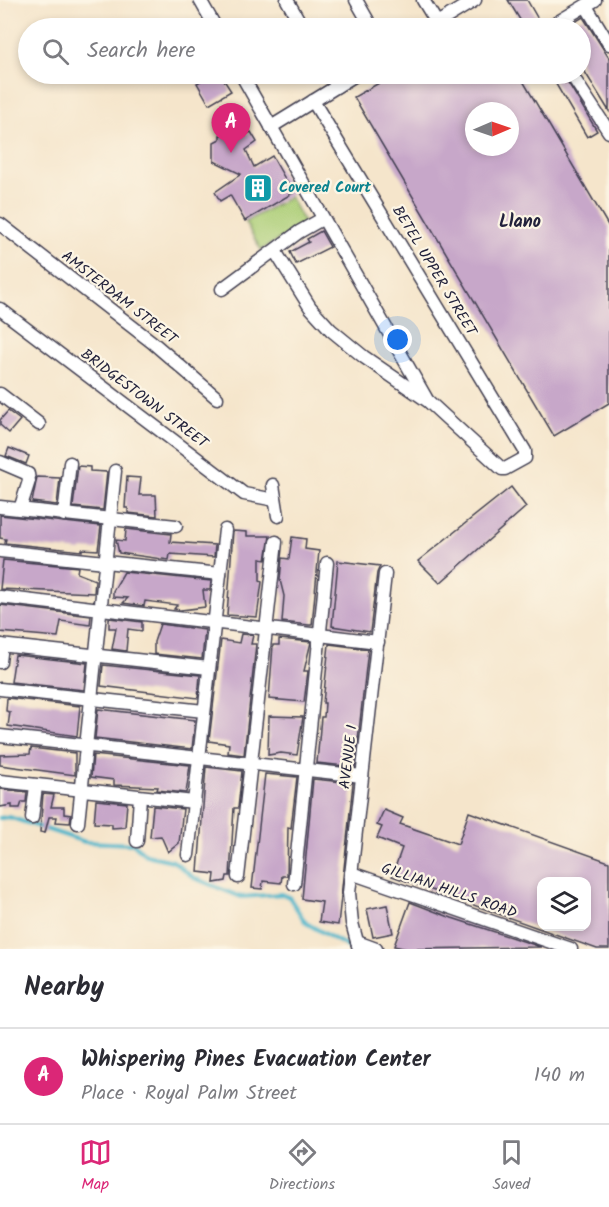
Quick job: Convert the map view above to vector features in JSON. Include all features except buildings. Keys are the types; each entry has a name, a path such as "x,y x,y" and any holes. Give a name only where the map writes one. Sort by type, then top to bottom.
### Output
{"street":[{"path":"200,0 210,18"},
{"path":"287,0 297,18"},
{"path":"356,0 366,18"},
{"path":"423,0 430,18"},
{"path":"446,18 475,0"},
{"path":"565,18 590,3 609,44"},
{"path":"247,84 428,401"},
{"path":"271,128 340,84"},
{"path":"578,84 609,132"},
{"name":"BETEL UPPER STREET","path":"313,101 525,451 525,458 502,469 428,401"},
{"path":"222,289 276,251 298,232 322,219"},
{"name":"AMSTERDAM STREET","path":"2,230 152,342 217,398"},
{"path":"276,251 310,307 331,330 371,363 428,401"},
{"name":"BRIDGESTOWN STREET","path":"0,309 244,494 275,500"},
{"path":"0,394 39,424"},
{"path":"0,462 28,474 29,481 21,509"},
{"path":"64,515 70,463"},
{"path":"78,823 115,471"},
{"path":"273,485 278,516"},
{"path":"0,507 176,526"},
{"path":"188,855 225,531"},
{"path":"238,877 276,542"},
{"path":"0,550 220,574"},
{"path":"294,884 327,563"},
{"name":"AVENUE I","path":"358,946 350,907 351,873 385,574"},
{"path":"0,597 378,642"},
{"path":"0,662 1,645 210,668"},
{"path":"0,689 204,711"},
{"path":"0,736 362,777"},
{"path":"0,781 194,802"},
{"path":"32,818 36,786"},
{"path":"136,840 140,797"},
{"name":"GILLIAN HILLS ROAD","path":"351,873 565,948"},
{"path":"358,946 376,949"}],"green space":[{"path":"290,197 305,225 261,250 245,222"}],"waterway":[{"path":"0,818 9,817 85,842 134,844 146,855 173,861 194,878 241,897 282,894 289,897 306,923 352,949"}],"place":[{"name":"Whispering Pines Evacuation Center","path":"231,153"},
{"name":"Covered Court","path":"258,188"}],"district":[{"name":"Llano","path":"520,222"}]}
